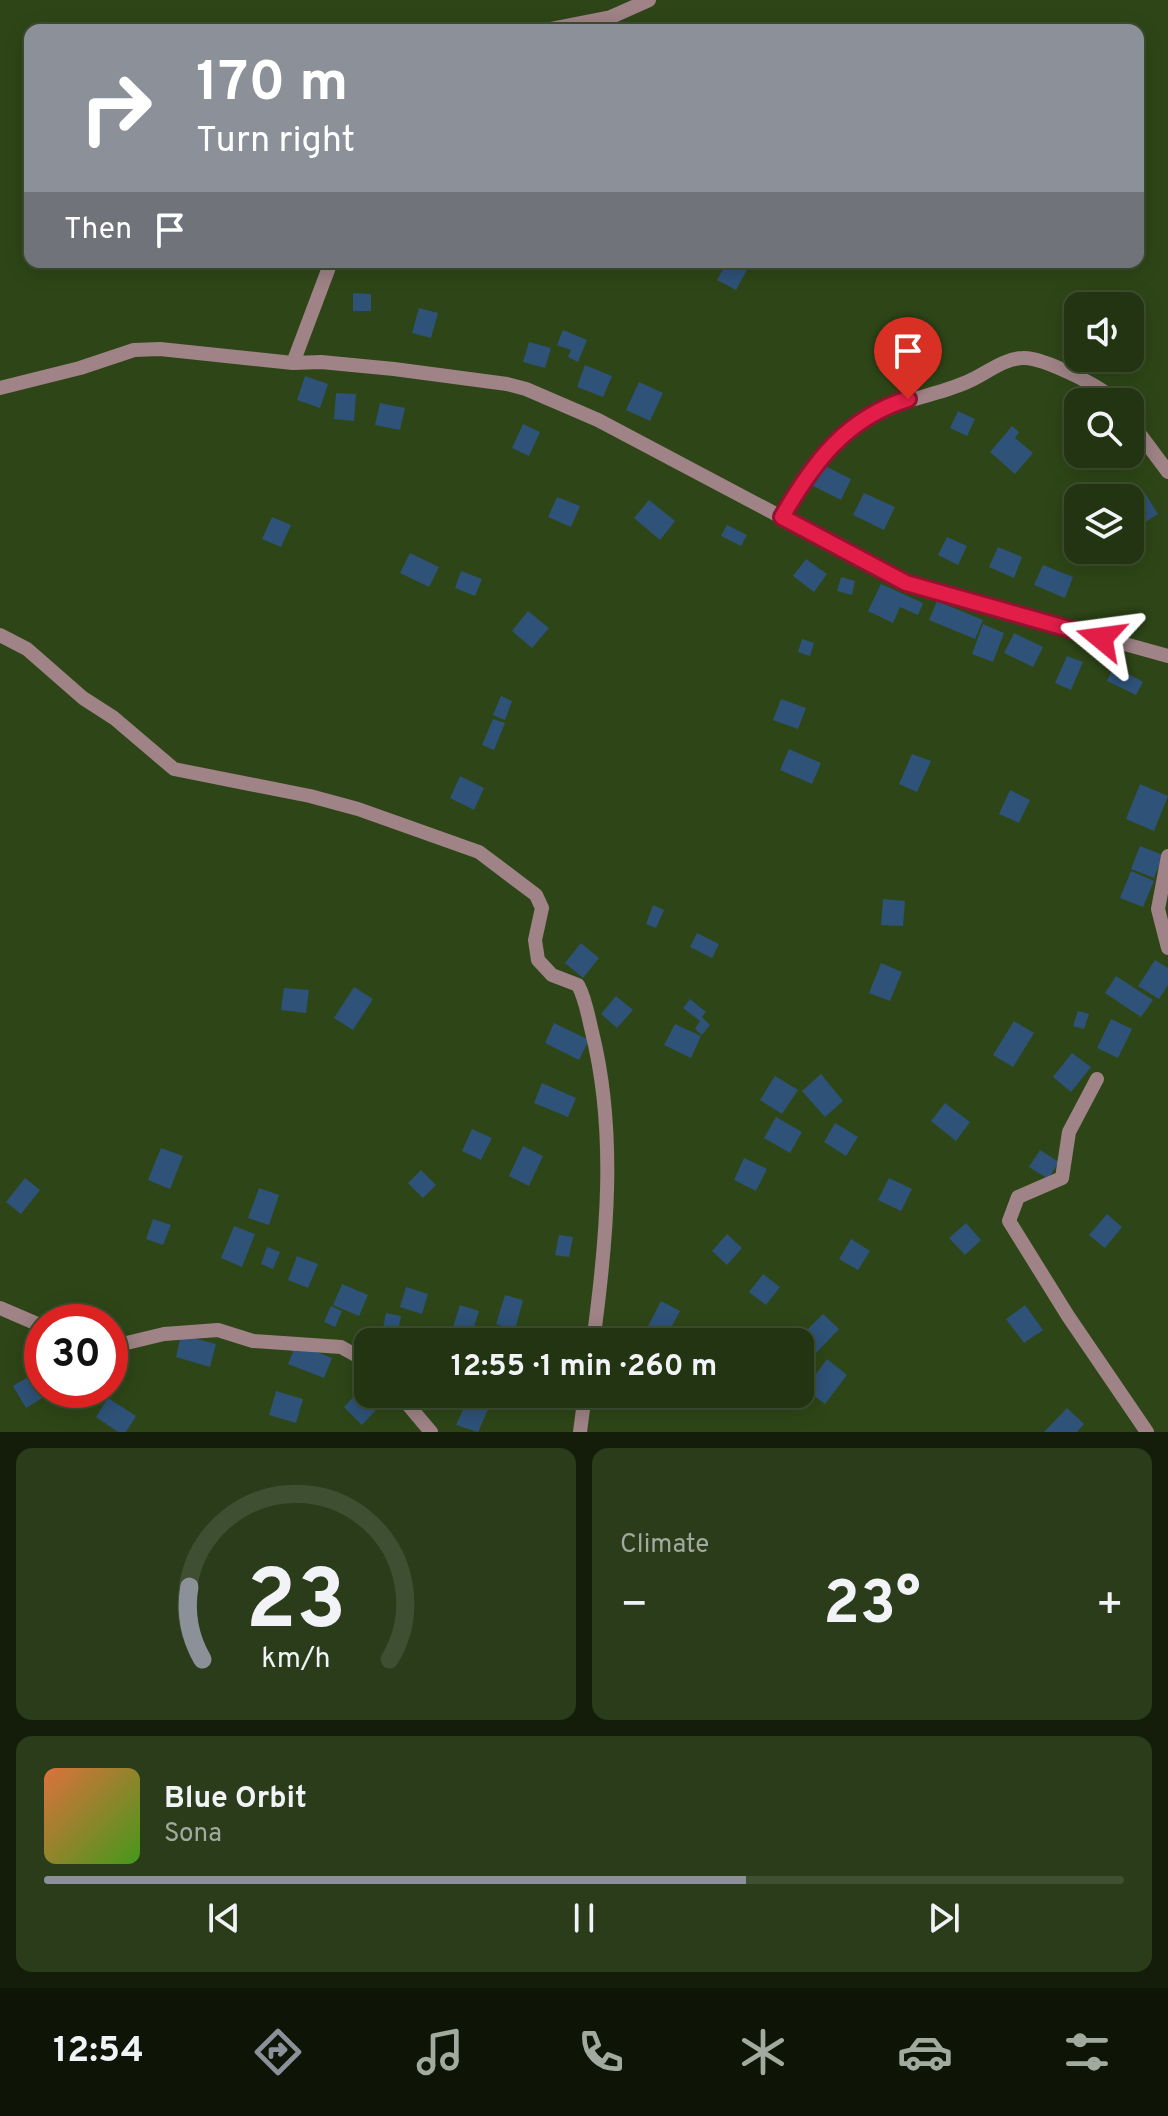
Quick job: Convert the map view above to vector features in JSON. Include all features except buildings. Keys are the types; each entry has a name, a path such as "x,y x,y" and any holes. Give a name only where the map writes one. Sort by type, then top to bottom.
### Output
{"street":[{"path":"575,24 611,17 649,0"},
{"path":"293,363 329,268"},
{"path":"0,388 143,349 293,363 321,362 493,381 526,389 598,420 906,583 1168,656"},
{"path":"782,517 817,461 867,415 889,405 965,383 1011,361 1025,358 1097,388"},
{"path":"1144,440 1168,472"},
{"path":"0,635 27,649 83,698 114,718 174,769 310,796 404,825 479,852 536,895 542,908 535,940 538,960 544,970 578,985 603,1076 608,1129 601,1287 595,1328"},
{"path":"1168,856 1158,909 1168,948"},
{"path":"1097,1079 1069,1132 1064,1175 1049,1186 1018,1197 1009,1221 1068,1316 1147,1432"},
{"path":"0,1308 24,1318"},
{"path":"128,1343 164,1334 218,1330 253,1341 341,1347 354,1354"},
{"path":"411,1408 431,1432"},
{"path":"580,1432 583,1408"}],"route":[{"path":"908,399 867,415 847,431 817,461 782,517 906,583 1101,638"}]}
